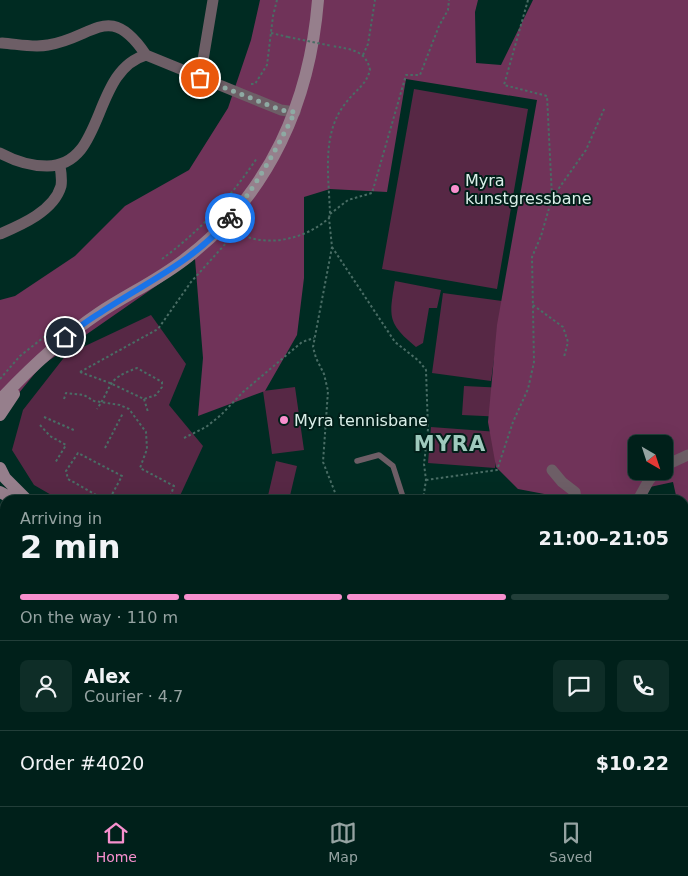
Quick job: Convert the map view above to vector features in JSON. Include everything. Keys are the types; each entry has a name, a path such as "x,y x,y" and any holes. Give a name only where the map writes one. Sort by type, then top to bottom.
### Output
{"main road":[{"path":"0,400 65,337 101,312 149,285 189,256 225,224 261,177 274,156 295,112 310,65 318,0"},
{"path":"0,415 33,368"},
{"path":"0,468 5,478 22,495"}],"street":[{"path":"200,78 213,0"},
{"path":"2,43 47,46 62,42 98,24 113,24 138,42 146,55 281,110 295,112"},
{"path":"0,152 16,162 40,166 60,166 86,145 111,84 121,71 137,58 146,55"},
{"path":"0,234 39,213 55,198 61,185 60,166"},
{"path":"673,462 688,455"},
{"path":"552,470 562,482 575,492 575,495"},
{"path":"640,495 650,480"}],"lane":[{"path":"357,461 379,455 393,466 402,495"}],"path":[{"path":"248,84 255,84 267,65 277,0"},
{"path":"363,55 368,44 375,0"},
{"path":"330,214 348,200 372,193 406,75 420,75 439,26 448,10 449,0"},
{"path":"426,480 497,470 513,422 528,389 534,362 532,257 541,236 552,198 547,96 504,85 528,0"},
{"path":"271,33 355,50 363,55 370,70 368,78 345,103 332,126 328,159 329,218 332,247 313,348 324,374 328,391 323,462 336,495"},
{"path":"300,43 301,34"},
{"path":"552,198 586,150 605,107"},
{"path":"157,263 180,246 214,214 257,158"},
{"path":"148,412 144,400 110,383 80,372 158,329 191,282 227,242 233,230 244,237 272,242 316,228 329,218"},
{"path":"332,247 395,342 419,361 426,370 428,429 424,464 426,480 424,495"},
{"path":"534,305 563,327 568,342 564,357"},
{"path":"0,379 20,356 66,321"},
{"path":"184,438 206,427 302,342 315,338"},
{"path":"98,409 110,383 122,374 137,368 158,378 162,382 162,387 156,395 144,400"},
{"path":"64,399 66,393 84,395 94,401 120,405 129,409 146,432 148,448 140,468 174,486 171,495"},
{"path":"105,448 123,413"},
{"path":"44,417 76,431"},
{"path":"40,425 50,436 66,445 55,463"},
{"path":"95,495 68,479 66,471 78,453 122,476 112,495"}],"shaded area":[{"path":"260,0 478,0 475,12 476,63 501,65 533,0 688,0 688,495 676,495 673,482 650,487 644,495 550,495 518,489 496,467 488,422 497,325 537,100 406,79 387,192 330,189 304,197 304,278 297,335 265,391 198,416 203,358 195,259 41,366 0,416 0,300 15,296 75,256 125,206 189,170 228,108 251,40"},
{"name":"Myra kunstgressbane","path":"414,89 528,109 497,289 382,269"},
{"path":"395,281 441,290 437,308 429,308 423,343 416,347 400,332 392,318 391,311"},
{"path":"443,293 502,301 491,381 432,373"},
{"path":"151,315 186,364 169,405 203,446 180,495 51,495 34,485 12,450 23,410 66,355"},
{"path":"464,386 506,388 505,417 462,415"},
{"name":"Myra tennisbane","path":"295,387 304,450 272,454 263,391"},
{"path":"431,427 498,432 495,468 428,463"},
{"path":"276,461 297,466 290,495 268,495"}],"way so far":[{"path":"200,78 281,110 295,112 274,156 252,191 230,218"}],"place":[{"name":"Myra kunstgressbane","path":"455,189"},
{"name":"Myra tennisbane","path":"284,420"}],"district":[{"name":"MYRA","path":"450,444"}],"route":[{"path":"65,337 101,312 149,285 189,256 230,218"}]}
